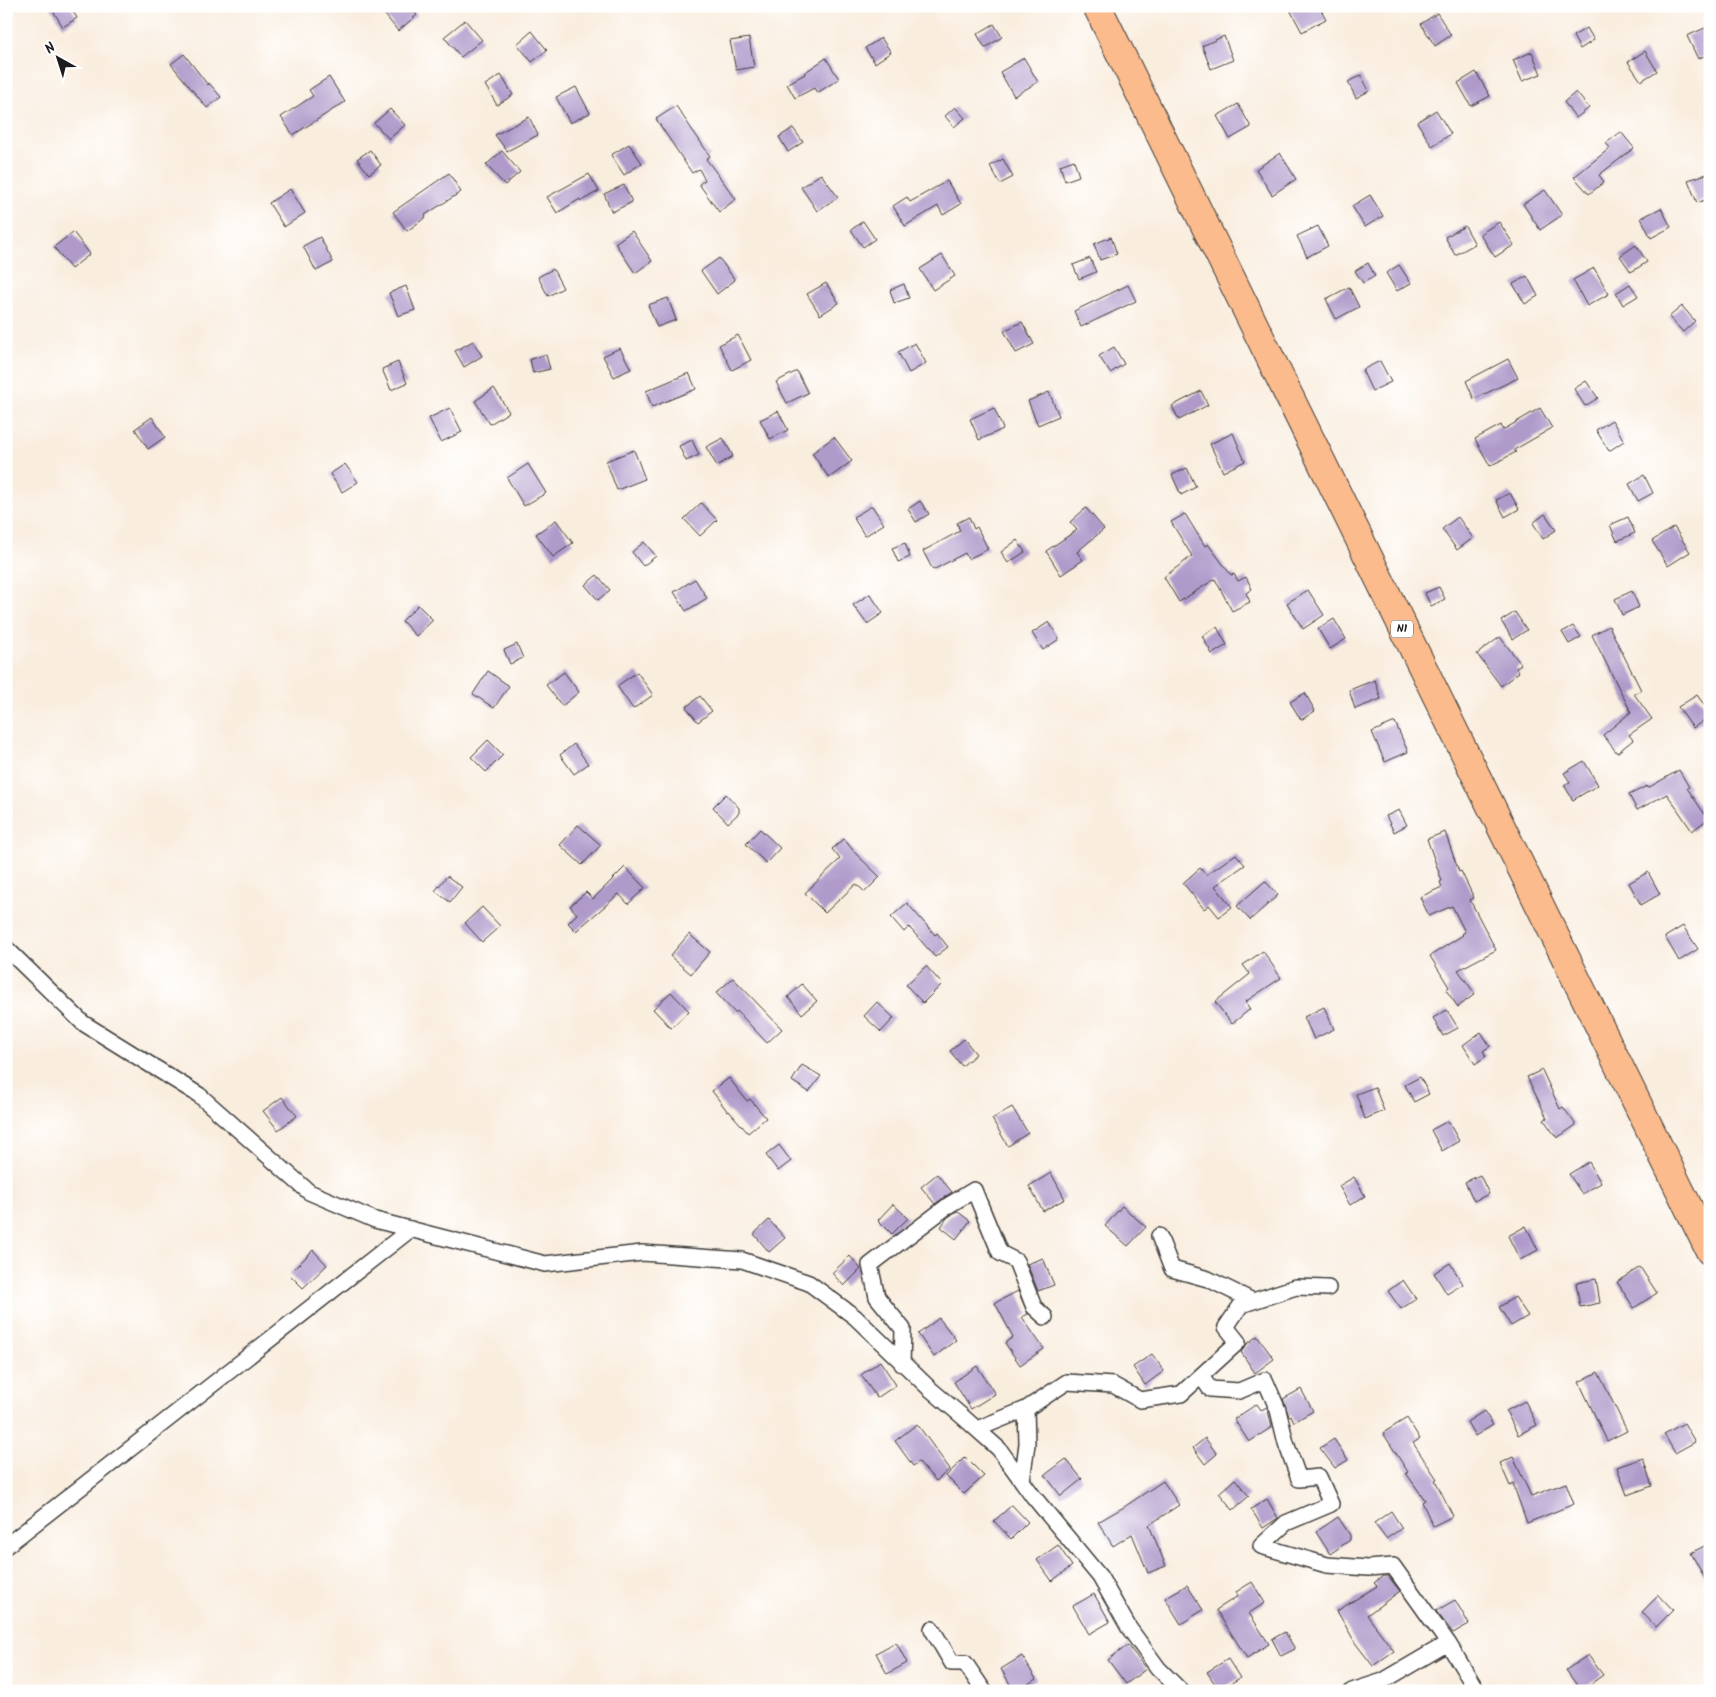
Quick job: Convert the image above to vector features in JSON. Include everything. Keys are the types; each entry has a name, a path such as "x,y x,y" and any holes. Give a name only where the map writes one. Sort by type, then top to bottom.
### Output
{"highway":[{"name":"N1","path":"1097,6 1710,1251"}],"street":[{"path":"6,948 83,1023 198,1095 309,1192 375,1220 545,1264 642,1253 742,1260 808,1283 855,1317 902,1364 999,1449 1022,1481 1100,1577 1130,1628 1158,1668 1181,1691"},
{"path":"902,1364 903,1328 877,1297 870,1265 949,1205 974,1190 1000,1253 1016,1260 1034,1307 1044,1317"},
{"path":"6,1546 411,1229"},
{"path":"1159,1236 1172,1269 1208,1279 1253,1301"},
{"path":"977,1429 1026,1409 1067,1382 1113,1385 1140,1400 1181,1394 1238,1342 1226,1327 1241,1304 1296,1288 1328,1288"},
{"path":"1201,1376 1210,1389 1239,1391 1265,1380 1278,1410 1286,1443 1299,1479 1319,1477 1331,1504 1286,1523 1261,1546 1327,1565 1368,1568 1393,1566 1448,1643 1477,1691"},
{"path":"1022,1481 1027,1444 1026,1409"},
{"path":"932,1628 952,1664 965,1663 984,1691"},
{"path":"1352,1691 1383,1681 1448,1643"}],"building":[{"path":"50,6 70,6 77,18 63,27"},
{"path":"378,6 409,6 417,15 398,31"},
{"path":"1288,6 1319,6 1326,19 1302,32"},
{"path":"1437,13 1451,35 1435,46 1421,24"},
{"path":"465,20 482,40 461,57 444,37"},
{"path":"994,24 1002,37 985,48 977,34"},
{"path":"1587,28 1594,40 1580,49 1573,36"},
{"path":"1705,28 1710,38 1710,53 1698,59 1687,36"},
{"path":"532,31 547,50 532,62 517,44"},
{"path":"1224,36 1233,60 1211,69 1202,46"},
{"path":"749,38 754,67 736,70 730,41"},
{"path":"881,38 891,52 875,63 865,48"},
{"path":"1645,51 1657,71 1641,81 1628,62"},
{"path":"1532,52 1541,74 1522,81 1513,60"},
{"path":"184,54 208,85 209,83 221,97 207,108 171,64"},
{"path":"826,58 839,79 817,93 814,88 795,98 787,84 805,74"},
{"path":"1024,58 1038,82 1014,96 1000,72"},
{"path":"1476,72 1490,96 1471,106 1458,83"},
{"path":"501,75 513,95 497,105 485,85"},
{"path":"1361,75 1369,91 1356,98 1348,82"},
{"path":"329,77 345,102 293,135 281,117 313,96 309,90"},
{"path":"576,87 590,113 570,123 556,97"},
{"path":"1576,92 1589,108 1576,118 1564,102"},
{"path":"1238,104 1251,127 1230,139 1217,116"},
{"path":"676,106 710,156 706,159 736,199 719,212 699,184 705,180 699,169 692,173 656,119"},
{"path":"955,107 965,118 954,127 945,116"},
{"path":"390,109 405,125 389,139 374,123"},
{"path":"1436,110 1451,134 1432,146 1417,122"},
{"path":"529,117 538,135 507,151 495,135"},
{"path":"793,128 803,142 788,152 779,137"},
{"path":"1621,132 1634,148 1599,175 1604,182 1589,194 1574,177 1610,148 1606,143"},
{"path":"629,144 642,163 624,175 611,155"},
{"path":"370,150 381,165 369,174 357,159"},
{"path":"502,151 520,172 505,185 486,165"},
{"path":"1280,153 1296,179 1272,195 1256,169"},
{"path":"1003,159 1013,177 1000,184 990,166"},
{"path":"1074,160 1079,176 1065,181 1060,165"},
{"path":"449,173 461,192 425,215 426,217 407,231 393,212"},
{"path":"1710,173 1710,198 1697,203 1688,180"},
{"path":"589,174 599,191 581,201 580,199 557,213 547,197"},
{"path":"821,174 838,197 817,211 801,187"},
{"path":"947,181 961,204 943,215 938,206 905,226 893,206 907,197 910,202"},
{"path":"624,185 632,202 612,212 604,194"},
{"path":"290,189 305,213 284,227 269,203"},
{"path":"1545,190 1562,215 1540,230 1523,204"},
{"path":"1370,195 1383,216 1365,227 1352,206"},
{"path":"1661,208 1671,227 1651,238 1641,218"},
{"path":"863,221 875,239 863,247 851,230"},
{"path":"1499,222 1514,245 1495,257 1480,234"},
{"path":"1318,226 1328,246 1307,257 1297,236"},
{"path":"1465,226 1475,244 1455,255 1445,237"},
{"path":"632,231 652,261 635,273 615,243"},
{"path":"73,232 90,254 71,269 54,247"},
{"path":"320,237 333,262 316,271 303,246"},
{"path":"1111,237 1117,254 1100,260 1094,244"},
{"path":"1636,245 1647,262 1631,272 1620,256"},
{"path":"942,255 955,276 933,290 920,269"},
{"path":"719,258 735,280 717,294 701,271"},
{"path":"1090,258 1096,272 1079,279 1073,265"},
{"path":"1368,263 1375,276 1363,283 1355,271"},
{"path":"1399,265 1411,283 1397,291 1386,273"},
{"path":"1594,268 1609,294 1587,306 1573,280"},
{"path":"553,269 563,288 548,296 538,277"},
{"path":"1527,276 1538,296 1525,304 1513,284"},
{"path":"826,283 839,303 820,315 807,294"},
{"path":"904,284 909,298 894,303 890,290"},
{"path":"1630,284 1638,296 1623,305 1616,293"},
{"path":"1128,285 1136,301 1081,327 1074,311"},
{"path":"406,286 415,310 398,316 389,293"},
{"path":"1349,287 1359,307 1336,319 1326,299"},
{"path":"668,298 676,320 657,327 648,305"},
{"path":"1682,306 1695,321 1683,332 1669,317"},
{"path":"1022,322 1034,344 1016,353 1004,331"},
{"path":"738,335 751,360 732,370 719,345"},
{"path":"473,341 482,356 464,367 455,351"},
{"path":"915,343 926,363 909,373 898,352"},
{"path":"1114,347 1124,364 1110,373 1099,356"},
{"path":"620,348 631,369 614,377 603,356"},
{"path":"546,355 550,369 533,373 530,359"},
{"path":"1508,359 1518,378 1474,399 1466,381"},
{"path":"1380,361 1391,382 1372,391 1362,370"},
{"path":"398,362 407,383 391,390 382,369"},
{"path":"797,371 808,393 787,403 776,382"},
{"path":"689,373 696,389 652,407 646,391"},
{"path":"1586,381 1598,398 1585,406 1574,389"},
{"path":"494,388 509,412 490,424 475,401"},
{"path":"1201,391 1208,405 1179,420 1172,406"},
{"path":"1049,392 1059,416 1038,425 1028,401"},
{"path":"450,408 462,432 441,442 429,418"},
{"path":"994,408 1003,429 979,440 970,419"},
{"path":"1540,408 1552,428 1514,450 1516,452 1490,466 1475,439 1501,425 1503,430"},
{"path":"778,411 788,430 770,439 760,420"},
{"path":"152,417 165,437 148,449 135,429"},
{"path":"1612,420 1624,441 1609,451 1596,430"},
{"path":"1233,433 1245,461 1223,472 1210,444"},
{"path":"834,437 852,461 829,478 812,453"},
{"path":"723,438 733,456 717,466 706,447"},
{"path":"692,440 699,455 686,461 679,446"},
{"path":"634,450 645,479 617,490 606,461"},
{"path":"345,464 358,482 342,492 330,474"},
{"path":"528,464 546,493 524,506 507,478"},
{"path":"1187,468 1196,487 1181,495 1172,475"},
{"path":"1644,475 1653,493 1638,501 1629,484"},
{"path":"1510,493 1519,509 1505,517 1496,500"},
{"path":"920,501 929,514 916,522 908,509"},
{"path":"701,503 717,520 700,536 684,519"},
{"path":"872,506 884,524 865,536 853,517"},
{"path":"1086,508 1104,529 1077,552 1083,560 1061,575 1046,551 1077,530 1070,522"},
{"path":"1185,514 1205,546 1208,544 1231,575 1234,574 1238,581 1246,577 1252,589 1246,593 1250,602 1232,611 1215,579 1179,602 1164,577 1192,556 1171,522"},
{"path":"1545,514 1556,530 1543,539 1533,523"},
{"path":"969,517 974,529 977,527 988,549 968,559 965,553 933,570 923,551 960,531 957,523"},
{"path":"1458,517 1473,538 1457,550 1442,529"},
{"path":"1628,517 1635,533 1617,541 1610,525"},
{"path":"556,520 573,543 553,557 536,534"},
{"path":"1674,527 1690,552 1668,566 1652,541"},
{"path":"1017,540 1025,552 1008,563 1001,552"},
{"path":"644,542 656,556 643,566 632,552"},
{"path":"905,543 910,557 898,562 892,548"},
{"path":"597,575 610,590 598,600 585,585"},
{"path":"695,579 707,598 686,611 674,592"},
{"path":"1439,587 1445,599 1431,606 1425,593"},
{"path":"1308,590 1324,615 1303,629 1287,603"},
{"path":"1632,591 1639,607 1622,615 1615,599"},
{"path":"870,594 883,613 867,624 853,605"},
{"path":"418,605 433,620 416,636 402,621"},
{"path":"1515,612 1527,630 1513,639 1501,621"},
{"path":"1334,619 1346,639 1330,649 1318,629"},
{"path":"1049,622 1059,639 1043,650 1032,633"},
{"path":"1573,626 1581,637 1569,644 1562,632"},
{"path":"1609,626 1641,690 1634,694 1652,719 1629,735 1633,740 1617,753 1603,735 1631,712 1592,635"},
{"path":"1217,627 1227,645 1212,654 1202,636"},
{"path":"1500,637 1521,664 1516,668 1519,672 1501,686 1477,654"},
{"path":"517,644 523,658 510,664 504,650"},
{"path":"488,671 509,686 494,708 473,694"},
{"path":"564,672 579,692 562,706 546,685"},
{"path":"637,672 653,695 633,709 617,686"},
{"path":"1375,680 1381,699 1355,709 1349,690"},
{"path":"1305,693 1315,711 1301,720 1290,702"},
{"path":"1697,695 1710,713 1710,716 1693,728 1678,707"},
{"path":"700,696 712,711 698,722 686,707"},
{"path":"1395,722 1408,752 1385,762 1372,732"},
{"path":"488,740 503,755 486,772 471,757"},
{"path":"574,744 588,764 574,774 560,755"},
{"path":"1584,761 1598,785 1573,800 1564,785 1570,782 1564,773"},
{"path":"1679,770 1689,787 1687,788 1708,819 1692,831 1667,794 1637,810 1629,795 1647,786 1648,788"},
{"path":"726,794 739,808 739,813 728,823 713,807"},
{"path":"1399,810 1407,825 1394,832 1386,816"},
{"path":"578,825 601,845 582,865 560,845"},
{"path":"760,829 780,848 766,863 746,844"},
{"path":"1445,832 1459,872 1461,871 1474,898 1470,900 1496,950 1458,970 1475,994 1458,1007 1446,990 1449,987 1430,956 1465,932 1452,906 1429,916 1420,897 1442,887 1440,882 1442,881 1427,839"},
{"path":"844,839 856,854 880,877 865,892 856,884 825,913 805,893 840,859 832,849"},
{"path":"1236,854 1245,865 1215,886 1232,907 1219,917 1209,905 1204,909 1183,883 1200,868 1206,875"},
{"path":"625,867 645,888 628,904 619,894 576,931 568,923 577,914 570,906 586,892 593,899"},
{"path":"1648,872 1660,894 1641,905 1629,883"},
{"path":"447,876 462,887 450,902 435,891"},
{"path":"1265,881 1278,895 1250,920 1237,906"},
{"path":"907,903 948,947 935,957 909,927 904,932 891,917"},
{"path":"482,907 500,926 482,942 465,923"},
{"path":"1683,926 1698,949 1679,961 1665,937"},
{"path":"689,934 710,952 691,974 670,956"},
{"path":"1263,951 1281,978 1245,1002 1250,1009 1232,1024 1215,1002 1250,974 1243,965"},
{"path":"926,966 942,984 923,1003 906,985"},
{"path":"733,978 782,1029 767,1043 737,1011 735,1013 716,993"},
{"path":"802,984 817,1001 802,1014 788,997"},
{"path":"671,992 689,1011 671,1028 653,1009"},
{"path":"877,1002 894,1018 881,1032 864,1016"},
{"path":"1324,1007 1334,1029 1314,1039 1304,1017"},
{"path":"1447,1010 1458,1028 1443,1036 1433,1018"},
{"path":"1481,1032 1490,1046 1483,1051 1486,1056 1475,1064 1463,1045"},
{"path":"964,1039 976,1054 962,1066 950,1051"},
{"path":"802,1065 821,1076 809,1092 792,1081"},
{"path":"1542,1070 1560,1109 1563,1107 1576,1125 1557,1138 1544,1120 1547,1118 1527,1077"},
{"path":"1420,1077 1429,1094 1414,1102 1405,1085"},
{"path":"729,1078 747,1101 750,1099 766,1118 748,1133 728,1112 712,1091"},
{"path":"1375,1087 1384,1111 1365,1119 1356,1094"},
{"path":"282,1097 297,1116 278,1130 263,1111"},
{"path":"1012,1107 1028,1133 1008,1146 992,1119"},
{"path":"1448,1121 1459,1141 1442,1151 1431,1130"},
{"path":"779,1145 791,1161 778,1171 766,1155"},
{"path":"1589,1162 1601,1183 1582,1194 1569,1174"},
{"path":"1051,1173 1065,1199 1043,1211 1029,1186"},
{"path":"937,1174 952,1192 935,1204 921,1187"},
{"path":"1480,1175 1489,1194 1474,1201 1465,1182"},
{"path":"1354,1177 1365,1196 1350,1205 1339,1186"},
{"path":"893,1204 908,1218 892,1234 878,1220"},
{"path":"1122,1206 1146,1227 1128,1246 1105,1226"},
{"path":"957,1211 970,1221 956,1239 941,1227 947,1218"},
{"path":"769,1220 785,1238 769,1252 754,1234"},
{"path":"1526,1226 1538,1250 1520,1260 1508,1236"},
{"path":"313,1250 327,1265 303,1288 289,1274"},
{"path":"850,1256 861,1269 844,1286 832,1273"},
{"path":"1043,1258 1054,1285 1038,1291 1027,1264"},
{"path":"1450,1263 1463,1284 1447,1294 1434,1273"},
{"path":"1640,1267 1657,1293 1634,1308 1617,1282"},
{"path":"1596,1279 1600,1303 1580,1307 1576,1283"},
{"path":"1403,1280 1416,1299 1401,1309 1388,1291"},
{"path":"1018,1291 1028,1314 1022,1317 1044,1349 1020,1365 1005,1343 1013,1337 995,1303"},
{"path":"1515,1297 1528,1316 1511,1326 1499,1307"},
{"path":"939,1318 956,1340 934,1357 918,1334"},
{"path":"1257,1336 1274,1359 1255,1373 1241,1352"},
{"path":"1152,1354 1164,1371 1145,1385 1133,1367"},
{"path":"880,1361 896,1385 877,1398 861,1375"},
{"path":"977,1366 995,1394 971,1409 954,1382"},
{"path":"1598,1372 1627,1431 1607,1441 1579,1382"},
{"path":"1301,1389 1313,1411 1294,1422 1291,1415 1289,1416 1283,1399"},
{"path":"1525,1401 1537,1425 1518,1435 1506,1411"},
{"path":"1257,1404 1261,1410 1267,1407 1272,1427 1249,1442 1234,1419"},
{"path":"1484,1411 1493,1425 1475,1436 1467,1422"},
{"path":"1407,1418 1420,1439 1413,1443 1437,1479 1435,1480 1453,1516 1433,1526 1422,1502 1425,1500 1406,1473 1408,1472 1383,1433"},
{"path":"1684,1423 1695,1442 1675,1453 1664,1434"},
{"path":"917,1424 950,1469 936,1481 919,1462 913,1466 895,1441"},
{"path":"1205,1438 1217,1454 1205,1464 1193,1448"},
{"path":"1334,1439 1348,1460 1335,1468 1320,1448"},
{"path":"965,1457 984,1476 964,1494 946,1476"},
{"path":"1513,1457 1531,1496 1566,1483 1574,1504 1527,1523 1513,1484 1510,1486 1500,1463"},
{"path":"1643,1458 1652,1486 1627,1495 1617,1467"},
{"path":"1066,1459 1082,1479 1061,1496 1045,1475"},
{"path":"1235,1479 1249,1496 1233,1510 1219,1493"},
{"path":"1163,1481 1179,1505 1149,1525 1166,1566 1148,1573 1132,1534 1113,1546 1098,1522"},
{"path":"1267,1499 1278,1518 1263,1528 1251,1509"},
{"path":"1012,1505 1028,1522 1011,1539 994,1521"},
{"path":"1391,1511 1402,1528 1386,1539 1374,1523"},
{"path":"1338,1517 1350,1535 1350,1540 1330,1554 1316,1532"},
{"path":"1710,1543 1710,1588 1691,1553"},
{"path":"1058,1545 1072,1566 1052,1581 1037,1560"},
{"path":"1383,1576 1388,1576 1400,1591 1367,1615 1394,1651 1373,1666 1356,1644 1337,1611 1377,1586 1374,1583"},
{"path":"1252,1582 1265,1603 1249,1613 1269,1644 1247,1658 1216,1610 1238,1596 1236,1592"},
{"path":"1187,1585 1203,1610 1181,1624 1165,1598"},
{"path":"1094,1594 1110,1622 1089,1634 1073,1606"},
{"path":"1659,1595 1673,1610 1656,1627 1642,1612"},
{"path":"1455,1600 1469,1624 1453,1633 1436,1611"},
{"path":"1285,1632 1295,1649 1281,1656 1272,1639"},
{"path":"896,1642 907,1663 887,1674 876,1653"},
{"path":"1128,1645 1146,1669 1126,1684 1108,1660"},
{"path":"1588,1655 1603,1675 1581,1691 1566,1670"},
{"path":"1022,1656 1036,1679 1014,1691 1001,1669"},
{"path":"1228,1659 1240,1678 1219,1690 1207,1672"}]}
